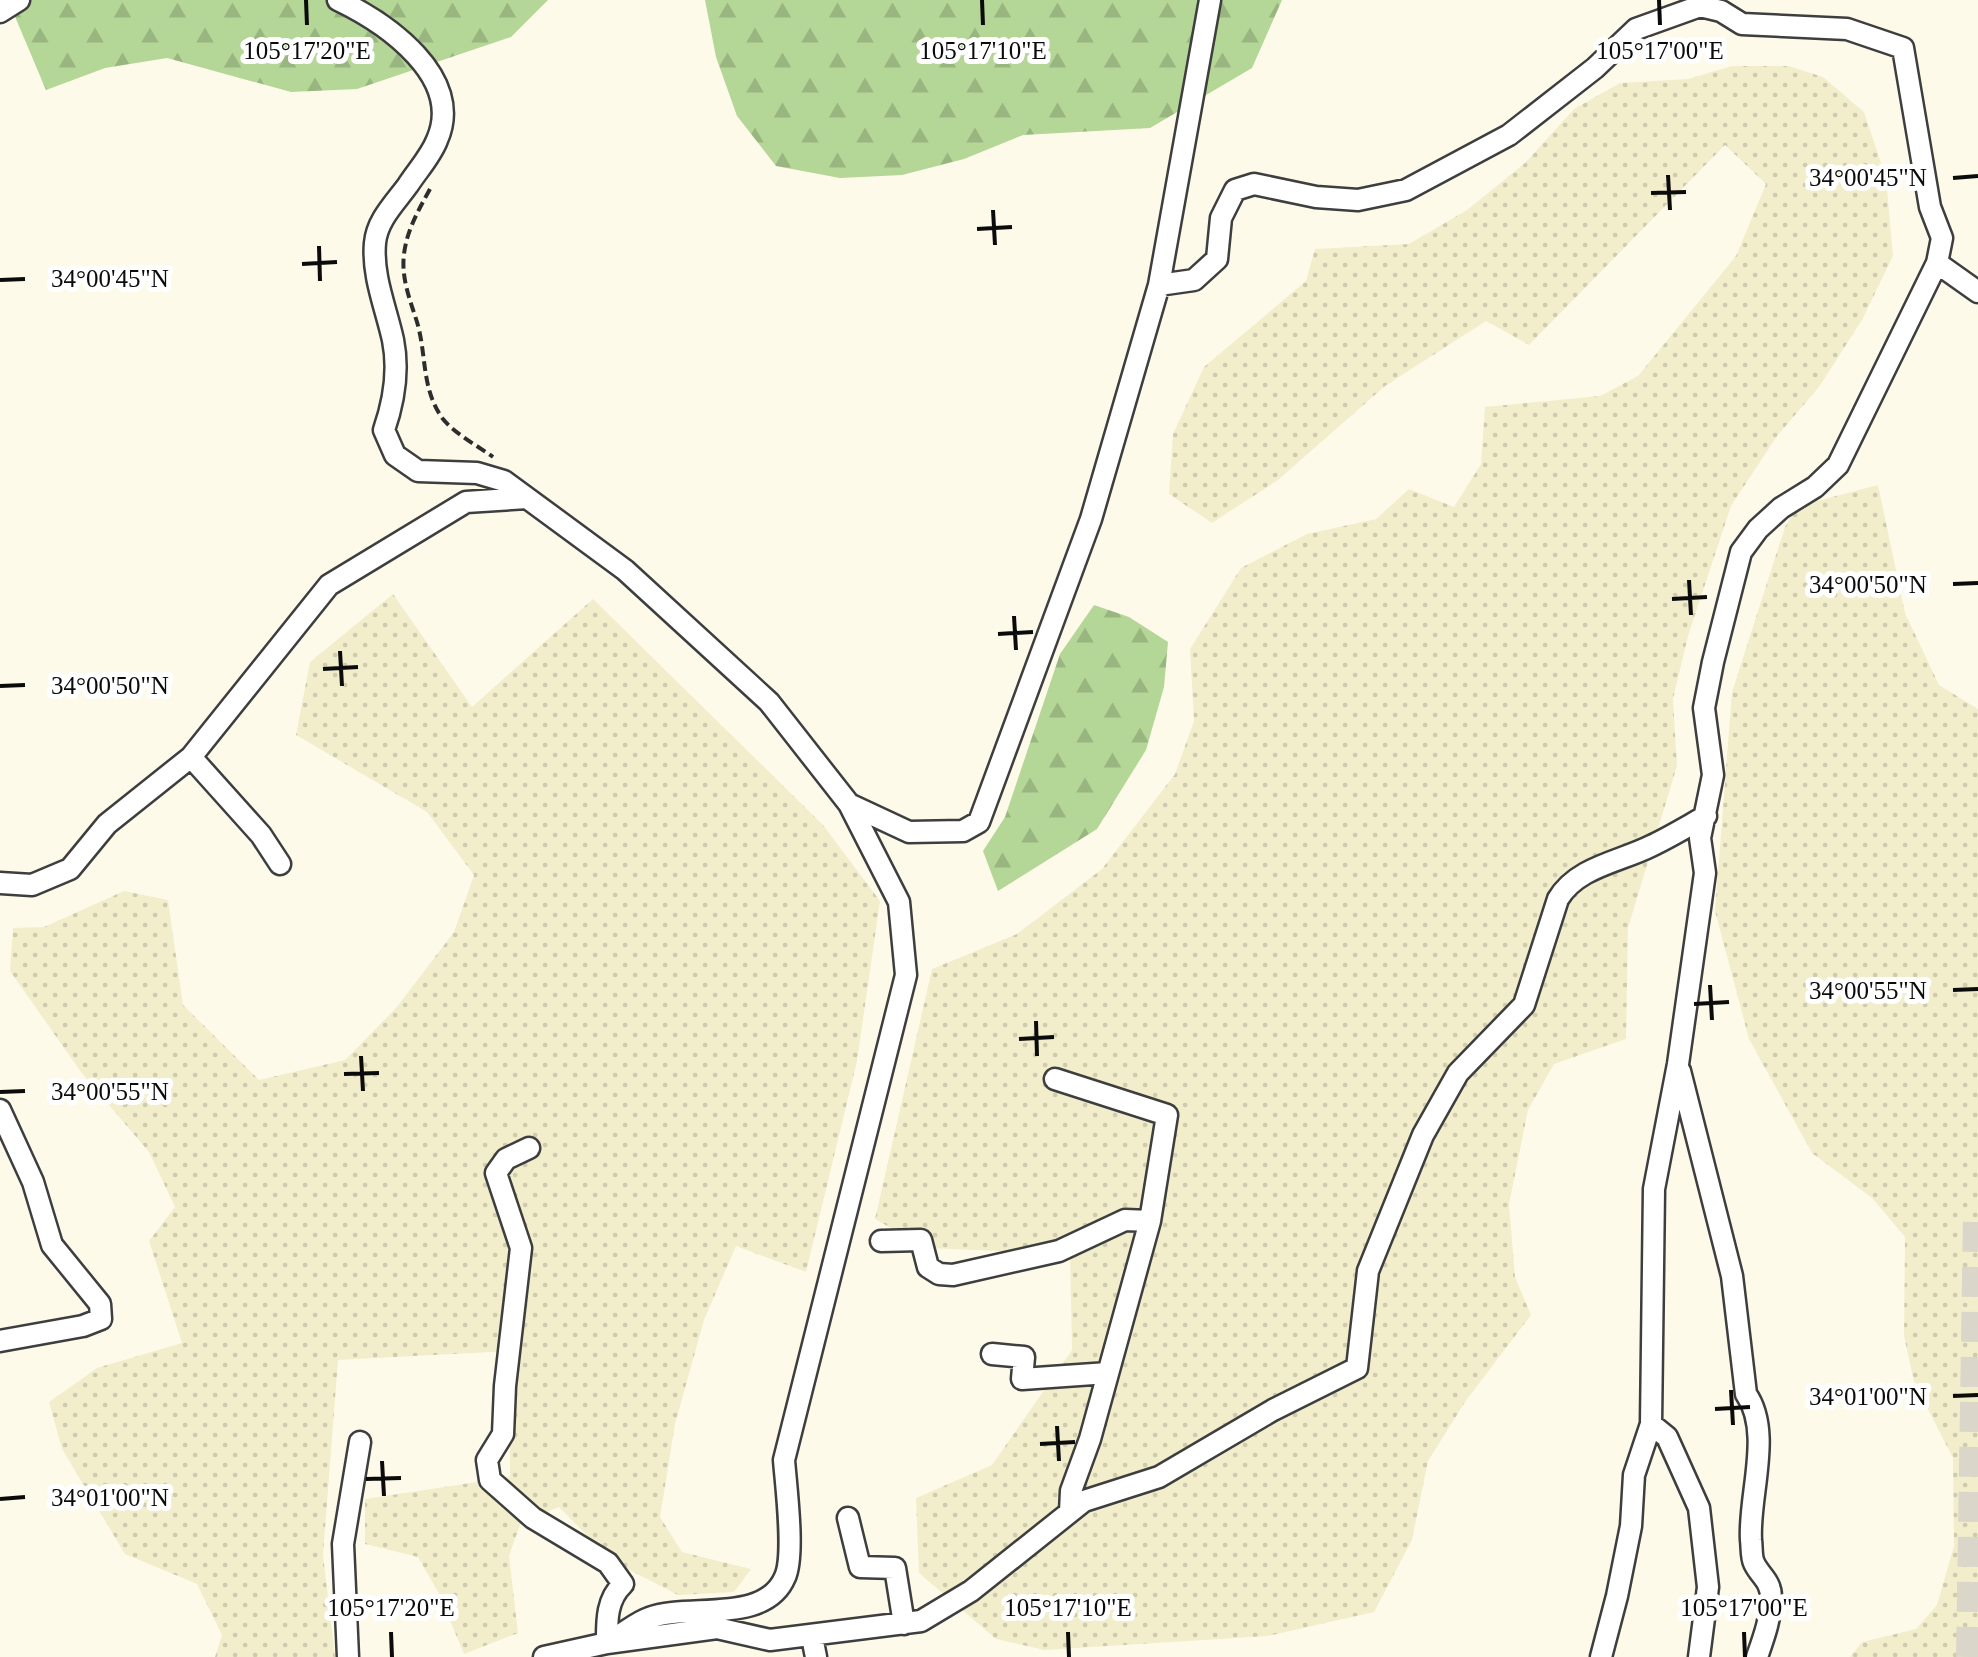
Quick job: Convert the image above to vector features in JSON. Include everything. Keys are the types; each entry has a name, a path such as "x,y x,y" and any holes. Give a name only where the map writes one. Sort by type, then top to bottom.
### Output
{"street":[{"path":"0,12 19,0"},
{"path":"338,0 375,18 428,68 443,100 438,139 385,214 375,238 374,264 394,343 393,403 384,430 396,455 418,471 477,473 504,480 625,570 769,702 849,804 899,902 906,975 784,1460 788,1506 786,1576 769,1598 748,1606 650,1617 602,1650"},
{"path":"849,804 909,832 963,831 979,822 1091,519 1159,286 1210,0"},
{"path":"1159,286 1194,280 1216,259 1220,218 1235,190 1254,184 1316,197 1358,200 1406,190 1509,136 1636,29 1700,6 1721,11 1742,24 1847,28 1903,48 1930,207 1942,238 1936,263 1838,465 1815,487 1781,508 1758,529 1742,552 1704,708 1713,775 1700,838 1706,873 1678,1064 1654,1189 1651,1424 1634,1475 1630,1526 1600,1656"},
{"path":"1936,263 1978,292"},
{"path":"0,883 32,885 70,870 107,824 191,757 329,585 466,502 527,498"},
{"path":"191,757 261,835 280,864"},
{"path":"544,1657 717,1628 814,1647 922,1621 971,1591 1084,1501 1159,1477 1272,1410 1357,1368 1368,1271 1423,1135 1458,1073 1524,1005 1558,900 1566,887 1588,872 1652,846 1706,816"},
{"path":"1678,1064 1732,1276 1746,1394 1754,1404 1758,1446 1750,1532 1753,1562 1770,1584 1771,1596 1768,1624 1756,1657"},
{"path":"1055,1079 1166,1115 1150,1220 1090,1440 1070,1491 1070,1512"},
{"path":"0,1110 33,1182 52,1245 100,1304 100,1320 0,1341"},
{"path":"529,1148 506,1159 496,1173 521,1248 504,1386 503,1434 487,1460 490,1480 534,1518 608,1563 623,1584 614,1592 602,1650"},
{"path":"881,1241 921,1240 928,1267 939,1274 953,1275 1059,1251 1126,1220 1150,1220"},
{"path":"992,1354 1024,1357 1022,1379 1108,1373"},
{"path":"1651,1424 1666,1436 1699,1508 1708,1587 1700,1657"},
{"path":"348,1657 344,1544 360,1442"},
{"path":"848,1518 860,1567 895,1568 904,1624"}],"path":[{"path":"436,178 409,229 403,265 425,378 445,422 496,458"}],"shaded area":[{"path":"1732,66 1789,66 1823,77 1864,112 1886,178 1893,256 1862,320 1819,387 1777,436 1731,506 1688,636 1673,699 1677,766 1628,928 1626,1039 1554,1064 1528,1110 1509,1204 1515,1277 1531,1315 1465,1402 1428,1461 1412,1540 1374,1612 1268,1636 1044,1650 996,1639 919,1573 916,1498 992,1465 1072,1350 1070,1254 926,1248 875,1219 932,969 1017,934 1102,869 1175,774 1194,721 1190,649 1241,568 1307,534 1376,519 1409,489 1454,507 1481,464 1485,407 1600,396 1638,376 1736,256 1766,184 1725,145 1529,345 1486,321 1385,386 1278,480 1212,523 1169,494 1173,434 1204,367 1306,281 1315,249 1409,244 1467,210 1525,163 1574,109 1620,83 1688,79"},
{"path":"1878,485 1905,613 1939,685 1978,709 1978,1657 1850,1657 1862,1642 1916,1629 1937,1605 1954,1546 1953,1458 1914,1382 1904,1336 1905,1237 1872,1198 1812,1153 1749,1039 1715,911 1732,692 1785,527 1798,506"},
{"path":"393,594 472,707 593,599 823,825 880,901 857,1061 806,1272 736,1246 704,1320 675,1424 660,1517 682,1552 751,1569 734,1592 678,1595 612,1561 559,1507 521,1522 509,1556 518,1633 464,1654 438,1592 418,1557 365,1544 365,1499 510,1477 510,1351 338,1360 323,1555 335,1657 215,1657 222,1635 197,1584 125,1554 62,1449 49,1402 97,1368 182,1343 149,1241 175,1207 149,1152 81,1072 10,971 13,928 44,927 124,891 168,900 183,1005 259,1080 345,1060 396,1008 454,932 474,875 427,812 296,735 310,662"}],"green space":[{"path":"8,0 548,0 511,37 357,89 291,92 167,58 105,68 46,90"},
{"path":"705,0 1282,0 1252,68 1150,128 1023,135 964,159 902,175 840,178 776,166 737,116 716,57"},
{"path":"1094,605 1129,617 1168,642 1164,687 1146,750 1097,829 998,891 983,851 1005,817 1060,654"}],"tunnel":[{"path":"1971,1657 1978,1215"}]}
